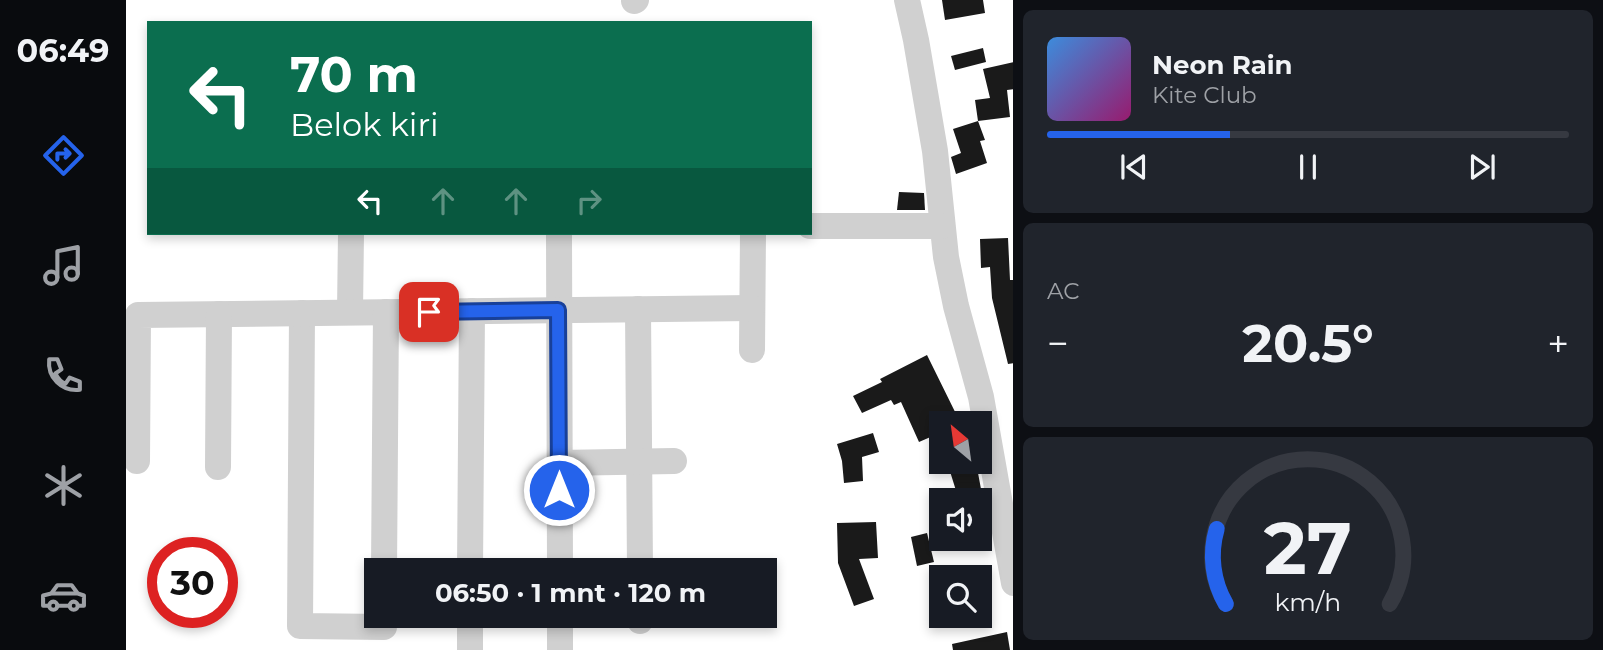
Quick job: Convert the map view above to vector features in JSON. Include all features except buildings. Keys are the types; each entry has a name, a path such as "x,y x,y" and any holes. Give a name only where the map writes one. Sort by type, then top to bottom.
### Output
{"street":[{"path":"906,0 916,40 935,151 942,226 956,306 981,397 1013,583"},
{"path":"812,226 942,226"},
{"path":"351,235 351,313"},
{"path":"559,235 560,558"},
{"path":"752,350 753,235"},
{"path":"137,461 138,315 752,308"},
{"path":"638,309 640,558"},
{"path":"470,558 472,311"},
{"path":"384,558 386,312"},
{"path":"302,313 300,626 384,631"},
{"path":"218,467 219,314"},
{"path":"559,463 674,461"},
{"path":"470,628 470,650"},
{"path":"560,628 560,650"}],"route":[{"path":"429,312 558,310 559,490"}]}
